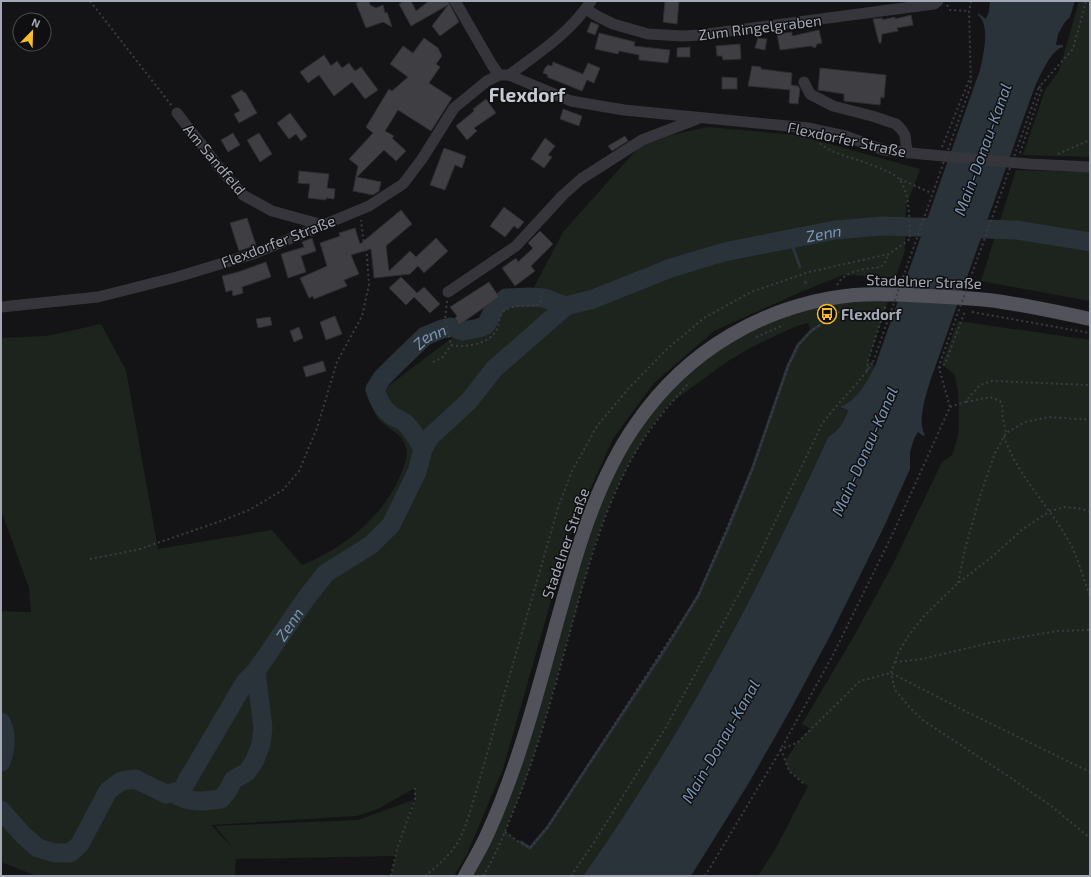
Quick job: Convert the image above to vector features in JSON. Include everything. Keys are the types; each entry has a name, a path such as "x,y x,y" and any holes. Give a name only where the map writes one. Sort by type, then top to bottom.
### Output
{"main road":[{"name":"Stadelner Straße","path":"465,876 486,839 510,781 527,729 568,585 591,512 618,454 635,425 663,390 682,370 702,354 733,333 768,316 807,303 855,295 890,294 988,300 1090,319"}],"street":[{"path":"455,1 492,65 504,75"},
{"name":"Zum Ringelgraben","path":"589,5 597,16 613,24 648,34 700,36 894,10 934,4 938,1"},
{"name":"Flexdorfer Straße","path":"1,306 98,297 177,278 253,254 369,206 403,184 422,160 454,108 487,81 504,75 552,44 589,5"},
{"name":"Flexdorfer Straße","path":"504,75 571,101 624,110 808,128 845,136 884,150 1017,163 1090,167"},
{"path":"804,82 810,94 833,106 896,124 905,135 906,152"},
{"name":"Am Sandfeld","path":"177,113 222,171 243,195 272,211 323,225"},
{"name":"Flexdorfer Straße","path":"448,292 516,246 563,195 581,179 642,140 700,118"}],"path":[{"path":"90,1 177,113"},
{"path":"571,876 595,841 666,727 751,572 822,424 831,411 867,371 873,362 971,85 972,74 969,11 971,1"},
{"path":"704,876 733,831 781,749 833,654 890,538 950,407 940,363 1039,87 1073,49 1086,1"},
{"path":"950,10 969,11"},
{"path":"939,156 972,74"},
{"path":"1017,163 1042,88 1039,87"},
{"path":"808,128 822,146 880,169 930,192"},
{"path":"1057,154 1090,140"},
{"path":"809,272 889,254 910,240 909,211 906,194 899,179"},
{"path":"90,559 137,550 249,510 283,490 298,471 317,428 337,362 362,316 369,285 361,209"},
{"path":"840,279 856,271 881,267 889,254"},
{"path":"448,292 445,319 451,346"},
{"path":"451,346 458,347 474,345 488,339 496,332 500,314 504,310 533,307 540,304 542,292"},
{"path":"867,371 868,361 888,301"},
{"path":"505,832 530,848 547,828 698,596 753,467 788,366 798,345 811,331 844,308"},
{"path":"940,368 945,364 964,310 1090,333"},
{"path":"750,339 787,324"},
{"path":"433,362 442,358 451,346"},
{"path":"482,876 505,832 525,782 542,730 596,540 614,494 629,463 649,430 668,405 692,379"},
{"path":"965,402 980,385 992,381 1090,384"},
{"path":"950,407 965,402 990,397 1000,402 1003,408 1002,414 1006,433"},
{"path":"957,584 980,496 995,452 1006,433 1025,422 1049,417 1090,420"},
{"path":"1004,436 1009,451 1050,511 1072,547 1090,596"},
{"path":"1090,512 1082,509 1065,507 1050,511 1023,529 993,556 957,584 924,616 909,635 898,653 891,673 895,690 910,709 924,722 1050,805 1090,838"},
{"path":"895,662 922,659 989,643 1057,631 1090,630"},
{"path":"781,749 797,743 860,681 891,673 974,716 1090,772"},
{"path":"781,749 789,771 803,782"},
{"path":"391,876 397,849 415,799 415,788"},
{"path":"425,876 450,853"}],"shaded area":[{"path":"1079,1 1090,1 1090,157 1023,155 1045,90 1059,71"},
{"path":"707,127 797,135 920,169 906,207 905,250 896,277 843,275 714,331 653,384 613,439 570,534 503,769 467,854 454,876 391,876 397,849 403,833 394,856 236,859 236,851 235,876 37,876 1,862 1,611 31,612 29,588 1,510 1,338 47,336 101,324 126,370 158,549 272,530 302,565 333,550 362,528 386,502 402,471 406,460 406,446 399,435 377,417 370,400 449,340 531,293 563,232 639,147 672,135","holes":["415,788 415,799 407,823 413,800 358,820 215,826 235,850 211,825 357,816 378,809"]},
{"path":"1016,170 1090,172 1090,301 981,281"},
{"path":"830,299 888,301 868,361 875,366 865,384 852,401 840,408 848,409 843,421 828,437 802,494 746,607 685,717 619,824 583,876 465,876 486,839 591,512 663,390 733,333","holes":["808,323 811,331 798,345 788,366 753,467 698,596 668,645 547,828 530,848 519,842 505,831 525,782 542,730 596,540 614,494 629,463 649,430 668,405 725,363 750,348 794,327"]},
{"path":"958,321 1090,340 1090,876 758,876 776,848 808,786 789,771 785,761 797,743 810,729 802,724 854,636 892,566 942,462 952,455 958,436 958,390 954,374 942,364"}],"water":[{"name":"Main-Donau-Kanal","path":"990,1 1075,1 1070,17 1065,22 1058,34 1056,45 1063,45 1063,47 1054,53 1050,58 1034,89 925,398 922,413 922,427 925,435 923,436 918,432 914,439 910,452 910,469 882,531 832,632 792,707 750,781 691,876 583,876 619,824 652,771 716,662 774,551 828,437 838,429 845,418 848,410 840,407 852,400 865,384 875,366 980,70 985,33 982,20 978,13 986,19"}],"building":[{"path":"361,1 369,1 370,5 376,8 383,5 392,27 383,22 366,28 356,3"},
{"path":"404,1 411,1 416,11 429,1 448,1 459,22 440,36 432,26 448,5 411,26 399,4"},
{"path":"665,1 679,1 677,24 663,22"},
{"path":"911,15 913,25 897,28 898,31 882,34 881,43 879,43 873,19 883,18 882,20 895,17 895,19"},
{"path":"591,22 599,25 595,35 587,32"},
{"path":"819,30 822,43 817,44 815,48 811,46 780,50 777,34 792,32 792,36"},
{"path":"599,33 635,42 634,46 670,50 668,63 639,60 639,55 619,51 618,54 595,49"},
{"path":"424,38 438,48 442,56 436,64 440,67 429,83 452,98 431,131 398,110 385,131 394,136 392,138 406,151 396,161 384,150 357,177 381,182 379,191 373,195 353,191 358,166 349,159 373,133 366,127 389,89 392,91 408,77 390,64 403,46 413,53"},
{"path":"758,38 767,39 765,50 755,48"},
{"path":"740,44 741,59 723,60 722,56 717,56 716,46"},
{"path":"690,47 690,57 677,57 677,48"},
{"path":"324,55 331,66 337,61 342,68 349,63 355,71 361,67 378,90 365,99 352,82 334,96 319,75 308,83 300,72"},
{"path":"553,62 583,74 588,63 600,68 594,83 587,80 582,91 547,77 548,75 543,73 548,65 552,66"},
{"path":"752,66 761,67 761,69 792,73 791,85 798,86 800,89 798,104 789,103 790,90 748,86"},
{"path":"820,68 886,75 884,98 881,97 880,105 844,101 844,94 818,90"},
{"path":"722,77 737,78 737,89 722,89"},
{"path":"242,90 244,93 245,92 257,113 239,123 234,114 240,111 231,96"},
{"path":"486,99 496,113 474,128 477,131 467,140 456,126 474,111 473,109"},
{"path":"563,109 582,116 579,126 560,119"},
{"path":"290,113 307,136 301,141 296,134 289,139 277,123"},
{"path":"233,133 240,145 228,152 221,140"},
{"path":"259,133 272,154 260,162 247,140"},
{"path":"625,136 628,141 612,151 608,146"},
{"path":"545,138 555,146 548,155 552,157 544,168 531,159"},
{"path":"444,148 466,156 462,168 455,165 445,190 430,185"},
{"path":"299,171 329,174 327,188 335,189 334,199 326,198 326,200 308,198 310,184 298,183"},
{"path":"504,207 524,222 518,229 514,226 505,237 490,226"},
{"path":"401,210 412,224 386,246 389,271 410,251 416,257 436,238 448,251 424,273 418,266 410,274 374,278 371,249 351,255 359,274 344,280 347,286 314,299 313,296 309,298 300,278 327,266 320,243 340,236 339,233 355,228 360,244"},
{"path":"247,218 256,245 239,251 230,223"},
{"path":"540,231 553,244 531,266 535,271 515,286 502,268 516,258 518,262 533,248 528,243"},
{"path":"312,238 316,251 301,256 306,272 288,278 281,254 304,247 302,242"},
{"path":"266,262 271,277 242,287 243,293 233,296 232,290 226,292 222,276"},
{"path":"401,277 417,293 424,287 440,304 430,313 414,297 406,305 389,288"},
{"path":"489,282 499,297 459,325 455,318 457,316 450,307"},
{"path":"335,316 342,334 326,340 320,322"},
{"path":"270,317 272,325 258,328 256,319"},
{"path":"299,327 303,338 294,342 290,331"},
{"path":"323,361 326,371 306,377 303,367"}],"waterway":[{"name":"Zenn","path":"1,810 23,835 38,848 55,853 70,853 80,844 108,791 121,781 135,779 166,794 181,791 245,682 256,671 307,597 326,573 371,545 391,525 417,472 423,449 430,437 469,401 494,369 566,306 593,299 671,268 724,252 835,230 882,226 1017,230 1090,242"},
{"path":"790,239 800,267"},
{"name":"Zenn","path":"423,449 408,426 403,421 390,415 384,408 375,389 382,378 425,336 451,327 463,331 486,325 495,307 506,298 544,298 566,306"},
{"path":"521,842 530,848 547,828 668,645 698,596 753,467 788,366 798,345 811,331 820,325"},
{"name":"Zenn","path":"172,793 185,799 196,801 221,799 229,789 233,780 247,772 255,760 261,744 263,728 256,671"},
{"name":"Zenn","path":"1,722 5,742 1,762"}],"place":[{"name":"Flexdorf","path":"827,314"}],"district":[{"name":"Flexdorf","path":"527,94"}]}
